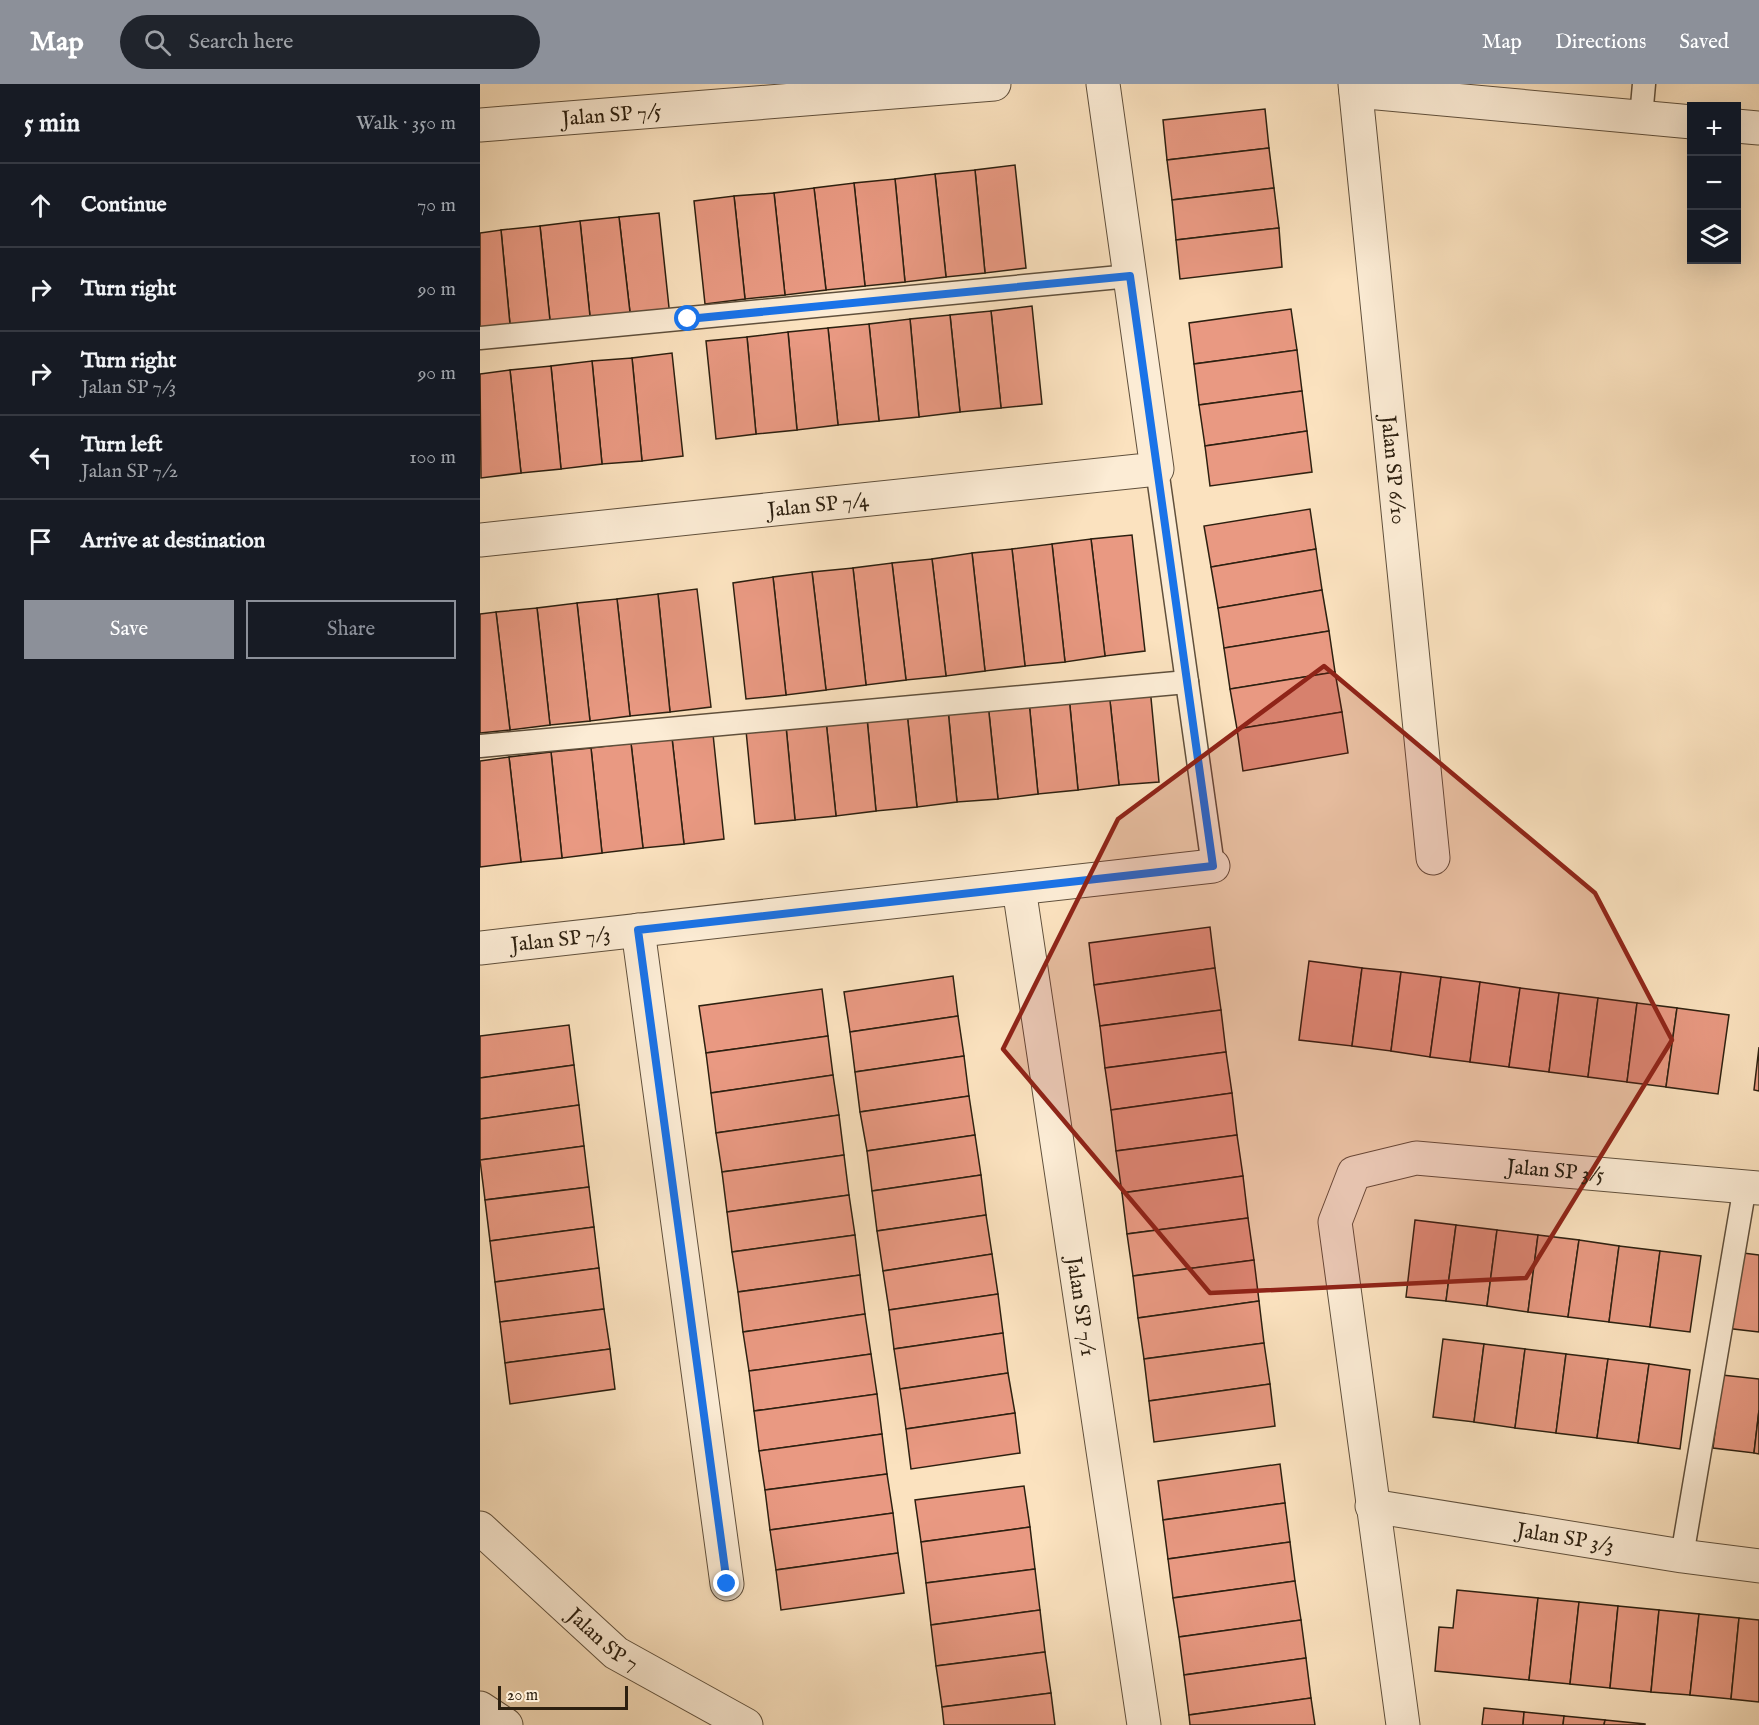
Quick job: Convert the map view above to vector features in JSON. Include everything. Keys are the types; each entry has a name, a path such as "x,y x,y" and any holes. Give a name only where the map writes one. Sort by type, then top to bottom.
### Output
{"street":[{"name":"Jalan SP 7/5","path":"480,124 994,84"},
{"path":"1103,84 1157,470"},
{"path":"1355,87 1452,92 1687,122"},
{"name":"Jalan SP 6/10","path":"1355,87 1433,858"},
{"path":"1741,126 1759,128"},
{"name":"Jalan SP 7/4","path":"480,540 1157,470"},
{"name":"Jalan SP 7/3","path":"480,948 1213,866"},
{"name":"Jalan SP 7/1","path":"1019,888 1144,1725"},
{"path":"638,930 727,1584"},
{"name":"Jalan SP 3/5","path":"1372,1506 1335,1222 1354,1173 1416,1158 1752,1187"},
{"path":"1372,1506 1403,1725"},
{"name":"Jalan SP 3/3","path":"1372,1506 1682,1556 1759,1566"},
{"name":"Jalan SP 7","path":"480,1528 616,1653 746,1725"},
{"path":"480,1708 506,1725"}],"lane":[{"path":"1641,117 1644,84"},
{"path":"480,338 1130,276"},
{"path":"1157,470 1213,866"},
{"path":"480,746 1187,682"},
{"path":"1682,1556 1752,1187"}],"highlighted area":[{"path":"1324,666 1595,893 1672,1040 1526,1278 1210,1293 1003,1049 1118,819"}],"building":[{"path":"1265,109 1269,148 1167,160 1163,120"},
{"path":"1269,148 1274,188 1172,200 1167,160"},
{"path":"1015,165 1026,268 985,273 975,170"},
{"path":"975,170 985,273 946,277 935,174"},
{"path":"935,174 946,277 905,282 895,179"},
{"path":"895,179 905,282 865,286 854,183"},
{"path":"854,183 865,286 826,290 814,188"},
{"path":"814,188 826,290 785,295 774,193"},
{"path":"1274,188 1279,228 1176,240 1172,200"},
{"path":"774,193 785,295 745,299 734,196"},
{"path":"734,196 745,299 705,304 694,201"},
{"path":"659,213 670,317 631,321 619,217"},
{"path":"619,217 631,321 591,326 580,221"},
{"path":"580,221 591,326 551,330 540,226"},
{"path":"540,226 551,330 511,335 501,230"},
{"path":"1279,228 1282,267 1180,279 1176,240"},
{"path":"501,230 511,335 480,338 480,233"},
{"path":"1032,306 1042,404 1001,408 991,311"},
{"path":"1291,309 1297,350 1194,364 1189,323"},
{"path":"991,311 1001,408 960,412 950,315"},
{"path":"950,315 960,412 919,417 910,319"},
{"path":"910,319 919,417 879,421 869,324"},
{"path":"869,324 879,421 838,425 828,328"},
{"path":"828,328 838,425 797,430 788,332"},
{"path":"788,332 797,430 756,434 747,337"},
{"path":"747,337 756,434 716,439 706,341"},
{"path":"1297,350 1302,391 1199,405 1194,364"},
{"path":"672,353 683,456 642,461 632,358"},
{"path":"632,358 642,461 602,464 592,361"},
{"path":"592,361 602,464 561,469 551,366"},
{"path":"551,366 561,469 521,473 510,370"},
{"path":"510,370 521,473 481,478 480,374"},
{"path":"1302,391 1307,431 1205,446 1199,405"},
{"path":"1307,431 1312,472 1210,486 1205,446"},
{"path":"1310,509 1316,549 1211,567 1204,526"},
{"path":"1132,535 1145,651 1105,656 1091,539"},
{"path":"1091,539 1105,656 1065,662 1052,544"},
{"path":"1052,544 1065,662 1025,666 1012,549"},
{"path":"1012,549 1025,666 985,671 972,553"},
{"path":"1316,549 1322,590 1218,608 1211,567"},
{"path":"972,553 985,671 946,676 932,559"},
{"path":"932,559 946,676 906,680 892,563"},
{"path":"892,563 906,680 866,685 853,568"},
{"path":"853,568 866,685 826,690 812,572"},
{"path":"812,572 826,690 786,695 773,577"},
{"path":"773,577 786,695 746,699 733,583"},
{"path":"697,589 711,707 670,712 658,594"},
{"path":"1322,590 1329,631 1224,648 1218,608"},
{"path":"658,594 670,712 630,716 617,599"},
{"path":"617,599 630,716 590,721 577,603"},
{"path":"577,603 590,721 550,725 537,608"},
{"path":"537,608 550,725 510,730 496,612"},
{"path":"496,612 510,730 480,733 480,614"},
{"path":"1329,631 1335,672 1230,689 1224,648"},
{"path":"1335,672 1342,712 1237,729 1230,689"},
{"path":"1149,677 1159,782 1119,785 1108,682"},
{"path":"1108,682 1119,785 1078,790 1068,686"},
{"path":"1068,686 1078,790 1038,794 1028,691"},
{"path":"1028,691 1038,794 998,799 987,694"},
{"path":"987,694 998,799 957,802 947,699"},
{"path":"947,699 957,802 917,807 906,703"},
{"path":"906,703 917,807 876,811 866,708"},
{"path":"866,708 876,811 836,816 825,711"},
{"path":"825,711 836,816 795,820 785,716"},
{"path":"1342,712 1348,753 1243,771 1237,729"},
{"path":"785,716 795,820 755,824 745,720"},
{"path":"713,734 724,839 684,844 672,738"},
{"path":"672,738 684,844 643,848 631,743"},
{"path":"631,743 643,848 602,853 591,748"},
{"path":"591,748 602,853 562,858 551,752"},
{"path":"551,752 562,858 521,862 509,757"},
{"path":"509,757 521,862 480,867 480,761"},
{"path":"1210,927 1215,968 1094,985 1089,943"},
{"path":"1309,961 1362,968 1352,1046 1299,1040"},
{"path":"1215,968 1221,1010 1100,1026 1094,985"},
{"path":"1362,968 1401,972 1391,1051 1352,1046"},
{"path":"1401,972 1441,977 1430,1057 1391,1051"},
{"path":"953,976 958,1016 850,1032 844,992"},
{"path":"1441,977 1480,982 1470,1062 1430,1057"},
{"path":"1480,982 1520,988 1509,1067 1470,1062"},
{"path":"1520,988 1559,993 1549,1072 1509,1067"},
{"path":"822,989 828,1036 706,1053 699,1006"},
{"path":"1559,993 1598,998 1588,1077 1549,1072"},
{"path":"1598,998 1637,1003 1627,1082 1588,1077"},
{"path":"1637,1003 1677,1008 1666,1087 1627,1082"},
{"path":"1677,1008 1729,1015 1718,1094 1666,1087"},
{"path":"1221,1010 1226,1052 1105,1068 1100,1026"},
{"path":"958,1016 964,1056 855,1072 850,1032"},
{"path":"569,1025 574,1065 480,1078 480,1036"},
{"path":"828,1036 833,1075 711,1093 706,1053"},
{"path":"1759,1047 1759,1091 1754,1090"},
{"path":"1226,1052 1232,1093 1111,1110 1105,1068"},
{"path":"964,1056 969,1096 860,1112 855,1072"},
{"path":"574,1065 579,1105 480,1119 480,1078"},
{"path":"833,1075 839,1115 716,1133 711,1093"},
{"path":"1232,1093 1237,1135 1116,1151 1111,1110"},
{"path":"969,1096 975,1135 867,1151 860,1112"},
{"path":"579,1105 584,1146 480,1160 480,1119"},
{"path":"839,1115 844,1155 722,1172 716,1133"},
{"path":"975,1135 981,1175 872,1191 867,1151"},
{"path":"1237,1135 1243,1176 1122,1193 1116,1151"},
{"path":"584,1146 589,1187 485,1200 480,1160"},
{"path":"844,1155 849,1195 727,1212 722,1172"},
{"path":"981,1175 986,1215 877,1231 872,1191"},
{"path":"1243,1176 1248,1218 1127,1234 1122,1193"},
{"path":"589,1187 594,1227 490,1241 485,1200"},
{"path":"849,1195 855,1235 732,1252 727,1212"},
{"path":"986,1215 992,1254 883,1271 877,1231"},
{"path":"1248,1218 1254,1260 1133,1276 1127,1234"},
{"path":"1415,1220 1456,1225 1446,1301 1406,1297"},
{"path":"1456,1225 1497,1230 1487,1306 1446,1301"},
{"path":"594,1227 599,1268 495,1282 490,1241"},
{"path":"1497,1230 1538,1235 1528,1312 1487,1306"},
{"path":"855,1235 860,1275 738,1292 732,1252"},
{"path":"1538,1235 1579,1240 1568,1317 1528,1312"},
{"path":"1579,1240 1619,1246 1609,1322 1568,1317"},
{"path":"1619,1246 1660,1251 1650,1327 1609,1322"},
{"path":"1660,1251 1701,1256 1690,1332 1650,1327"},
{"path":"1735,1252 1759,1255 1759,1332 1725,1328"},
{"path":"992,1254 998,1294 889,1310 883,1271"},
{"path":"1254,1260 1259,1301 1138,1318 1133,1276"},
{"path":"599,1268 604,1309 500,1322 495,1282"},
{"path":"860,1275 865,1314 743,1332 738,1292"},
{"path":"998,1294 1003,1333 894,1349 889,1310"},
{"path":"1259,1301 1264,1343 1144,1359 1138,1318"},
{"path":"604,1309 610,1349 505,1363 500,1322"},
{"path":"865,1314 871,1354 749,1371 743,1332"},
{"path":"1003,1333 1008,1373 900,1389 894,1349"},
{"path":"1443,1339 1484,1344 1474,1422 1433,1417"},
{"path":"1264,1343 1270,1384 1149,1401 1144,1359"},
{"path":"1484,1344 1525,1349 1515,1428 1474,1422"},
{"path":"610,1349 615,1389 510,1404 505,1363"},
{"path":"1525,1349 1566,1354 1556,1433 1515,1428"},
{"path":"871,1354 877,1394 754,1411 749,1371"},
{"path":"1566,1354 1608,1359 1597,1438 1556,1433"},
{"path":"1608,1359 1649,1364 1638,1443 1597,1438"},
{"path":"1649,1364 1690,1370 1680,1449 1638,1443"},
{"path":"1008,1373 1015,1413 906,1429 900,1389"},
{"path":"1722,1375 1759,1379 1759,1410 1754,1453 1713,1448"},
{"path":"1270,1384 1275,1426 1154,1442 1149,1401"},
{"path":"877,1394 882,1434 759,1451 754,1411"},
{"path":"1759,1410 1759,1454 1754,1453"},
{"path":"1015,1413 1020,1453 911,1469 906,1429"},
{"path":"882,1434 887,1474 765,1490 759,1451"},
{"path":"1280,1464 1285,1503 1163,1520 1158,1481"},
{"path":"887,1474 893,1513 770,1530 765,1490"},
{"path":"1024,1486 1030,1527 921,1542 915,1500"},
{"path":"1285,1503 1290,1542 1168,1559 1163,1520"},
{"path":"893,1513 898,1553 776,1570 770,1530"},
{"path":"1030,1527 1035,1569 926,1583 921,1542"},
{"path":"1290,1542 1295,1581 1173,1598 1168,1559"},
{"path":"898,1553 904,1593 781,1610 776,1570"},
{"path":"1035,1569 1040,1610 931,1625 926,1583"},
{"path":"1295,1581 1301,1620 1179,1637 1173,1598"},
{"path":"1457,1590 1538,1598 1529,1680 1435,1671 1439,1627 1453,1628"},
{"path":"1538,1598 1579,1602 1570,1684 1529,1680"},
{"path":"1579,1602 1618,1606 1610,1688 1570,1684"},
{"path":"1618,1606 1659,1610 1651,1692 1610,1688"},
{"path":"1040,1610 1045,1652 936,1666 931,1625"},
{"path":"1659,1610 1699,1614 1690,1695 1651,1692"},
{"path":"1699,1614 1739,1618 1731,1699 1690,1695"},
{"path":"1739,1618 1759,1620 1759,1702 1731,1699"},
{"path":"1301,1620 1306,1658 1184,1675 1179,1637"},
{"path":"1045,1652 1051,1693 942,1707 936,1666"},
{"path":"1306,1658 1311,1698 1189,1715 1184,1675"},
{"path":"1051,1693 1055,1725 944,1725 942,1707"},
{"path":"1311,1698 1315,1725 1190,1725 1189,1715"},
{"path":"1484,1708 1524,1712 1523,1725 1482,1725"},
{"path":"1524,1712 1564,1716 1563,1725 1523,1725"},
{"path":"1564,1716 1605,1720 1604,1725 1563,1725"},
{"path":"1605,1720 1645,1724 1645,1725 1604,1725"}],"route":[{"path":"688,319 1130,276 1213,866 638,930 727,1584"}]}
